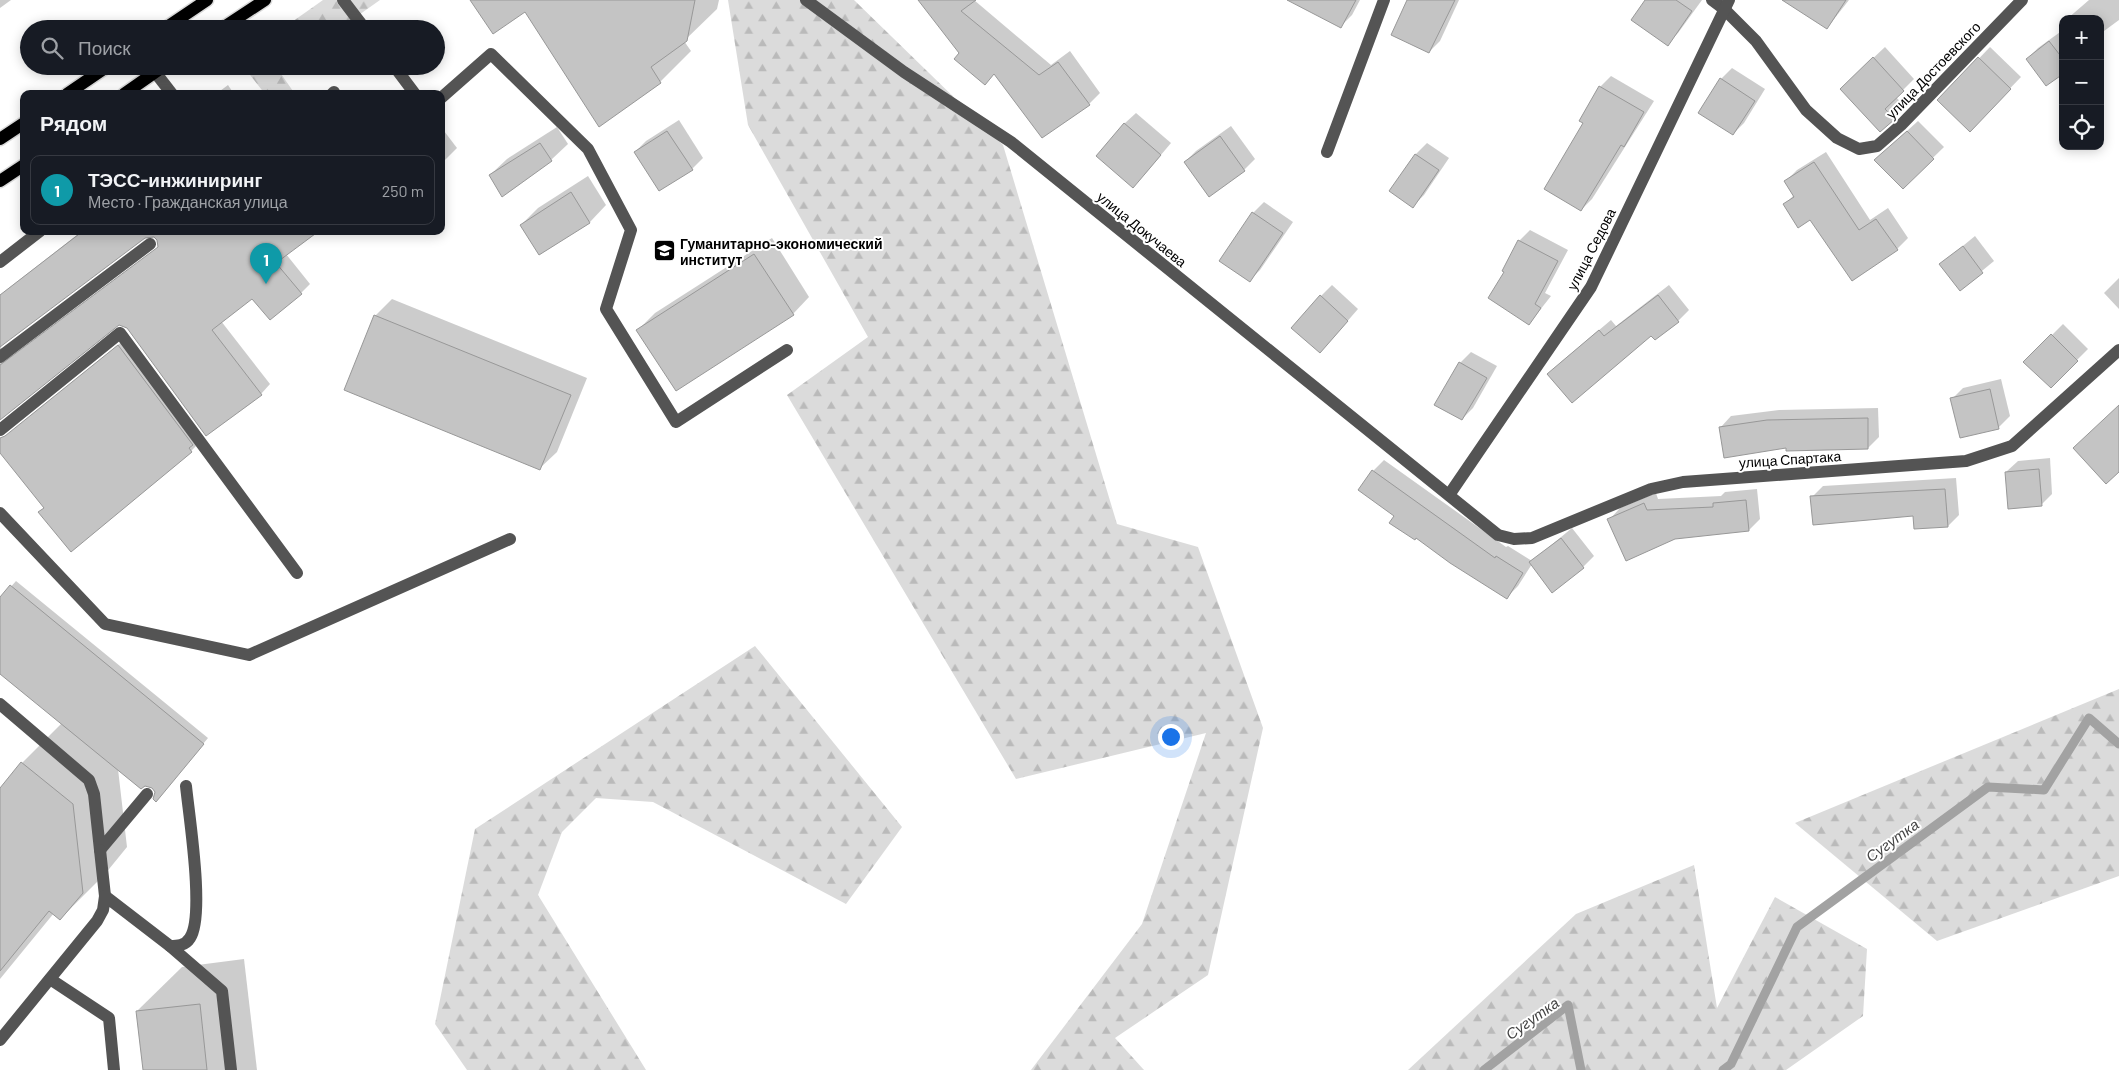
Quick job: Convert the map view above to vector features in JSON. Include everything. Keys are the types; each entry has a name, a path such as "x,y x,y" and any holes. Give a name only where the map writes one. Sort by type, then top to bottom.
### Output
{"main road":[{"path":"177,20 207,0"},
{"path":"235,20 265,0"},
{"path":"73,90 95,75"},
{"path":"130,90 151,75"},
{"path":"0,139 20,126"},
{"path":"0,181 20,167"}],"street":[{"path":"343,0 358,20"},
{"name":"улица Докучаева","path":"806,0 904,72 1011,142 1449,495"},
{"path":"1326,152 1384,0"},
{"path":"1712,0 1726,4"},
{"name":"улица Достоевского","path":"1726,4 1756,41 1806,110 1838,138 1859,149 1877,146 1902,125 2022,0"},
{"name":"улица Седова","path":"1449,495 1591,287 1726,4"},
{"path":"445,94 491,54 588,150 631,230 606,309 676,422 787,350"},
{"path":"163,75 170,90"},
{"path":"401,75 412,90"},
{"path":"0,262 35,235"},
{"path":"0,356 150,244"},
{"path":"0,430 120,333 296,573"},
{"name":"улица Спартака","path":"1449,495 1498,535 1514,540 1532,538 1651,489 1683,482 1966,461 2012,446 2119,350"},
{"path":"0,513 105,624 249,655 510,540"},
{"path":"0,1040 100,916 105,896 94,794 89,780 2,711"},
{"path":"170,946 186,943 191,937 196,910 196,888 186,786"},
{"path":"100,850 147,794"},
{"path":"105,896 170,946 222,991 231,1070"},
{"path":"50,979 109,1018 114,1070"}],"green space":[{"path":"323,0 380,0 352,20 295,20"},
{"path":"728,0 854,0 1003,145 1117,524 1198,547 1263,728 1208,975 1115,1038 1144,1070 1031,1070 1142,924 1206,733 1016,779 787,395 868,337 748,125"},
{"path":"250,75 282,75 292,90 262,90"},
{"path":"755,646 902,827 846,904 653,802 596,798 562,832 538,895 646,1070 467,1070 435,1024 475,829"},
{"path":"2119,689 2119,876 1937,941 1795,823"},
{"path":"1694,865 1717,1008 1775,897 1867,949 1863,1016 1786,1070 1408,1070 1576,914"}],"building":[{"path":"470,0 695,0 687,41 651,67 661,83 599,127 525,12 493,34"},
{"path":"918,0 976,0 961,11 1039,75 1058,62 1090,105 1042,138 994,74 985,85 954,59 959,53"},
{"path":"1287,0 1356,0 1341,28"},
{"path":"1407,0 1455,0 1429,53 1391,35"},
{"path":"1645,0 1676,0 1692,11 1668,46 1631,20"},
{"path":"1782,0 1846,0 1827,29"},
{"path":"2049,41 2059,54 2059,77 2046,86 2026,59"},
{"path":"1873,57 1904,91 1885,109 1895,119 1880,132 1840,89"},
{"path":"1978,57 2011,89 1970,132 1937,100"},
{"path":"1720,78 1755,101 1733,135 1698,113"},
{"path":"1599,86 1644,112 1624,147 1621,145 1581,211 1544,189 1583,123 1579,121"},
{"path":"1124,123 1161,155 1133,188 1096,156"},
{"path":"667,131 693,170 659,191 634,152"},
{"path":"1907,131 1934,159 1903,189 1874,160"},
{"path":"1220,136 1245,171 1209,197 1184,162"},
{"path":"540,143 552,161 502,197 489,175"},
{"path":"1415,154 1439,170 1413,208 1389,191"},
{"path":"1814,162 1859,230 1876,219 1898,250 1852,281 1810,220 1798,228 1783,204 1794,197 1784,181"},
{"path":"571,192 590,223 539,255 520,225"},
{"path":"1252,212 1283,233 1250,282 1219,261"},
{"path":"78,235 314,235 276,263 302,294 270,320 252,299 212,330 262,395 206,436 127,328 119,325 0,420 0,365 158,247 157,240 154,237 145,238 0,347 0,295"},
{"path":"1518,240 1558,261 1535,304 1541,308 1529,325 1488,298 1504,272 1502,271"},
{"path":"1963,246 1983,273 1960,291 1939,264"},
{"path":"754,254 794,315 676,391 636,330"},
{"path":"1320,295 1348,321 1320,353 1291,328"},
{"path":"1658,295 1679,322 1655,340 1651,336 1572,403 1547,374 1599,330 1604,336"},
{"path":"374,315 571,395 540,470 344,390"},
{"path":"2051,334 2078,361 2051,388 2023,362"},
{"path":"118,345 193,445 189,448 192,452 71,552 38,512 44,508 0,453 0,438 5,436"},
{"path":"1459,362 1487,378 1462,420 1434,405"},
{"path":"1990,389 1999,429 1960,438 1950,398"},
{"path":"2119,405 2119,472 2106,484 2073,448"},
{"path":"1868,418 1868,449 1786,451 1786,448 1724,458 1719,427 1767,420"},
{"path":"2039,469 2042,506 2008,509 2005,472"},
{"path":"1372,470 1495,558 1496,556 1523,573 1507,599 1450,563 1416,538 1415,540 1389,523 1394,516 1358,490"},
{"path":"1945,489 1948,527 1914,529 1913,516 1813,525 1810,496"},
{"path":"1746,500 1749,531 1675,539 1626,561 1607,519 1644,503 1647,510 1713,507 1713,503"},
{"path":"1561,538 1584,568 1552,593 1529,562"},
{"path":"10,585 204,744 156,802 153,799 155,792 152,788 145,786 141,789 0,674 0,597"},
{"path":"21,762 73,804 83,893 60,920 49,911 0,971 0,788"},
{"path":"200,1004 207,1070 143,1070 136,1011"}],"waterway":[{"name":"Сугутка","path":"1723,1070 1731,1064 1797,927 1988,787 2044,790 2089,718 2119,744"},
{"name":"Сугутка","path":"1484,1070 1568,1005 1581,1070"}],"place":[{"name":"Гуманитарно-экономический институт","path":"664,251"},
{"name":"ТЭСС-инжиниринг","path":"266,284"}]}
